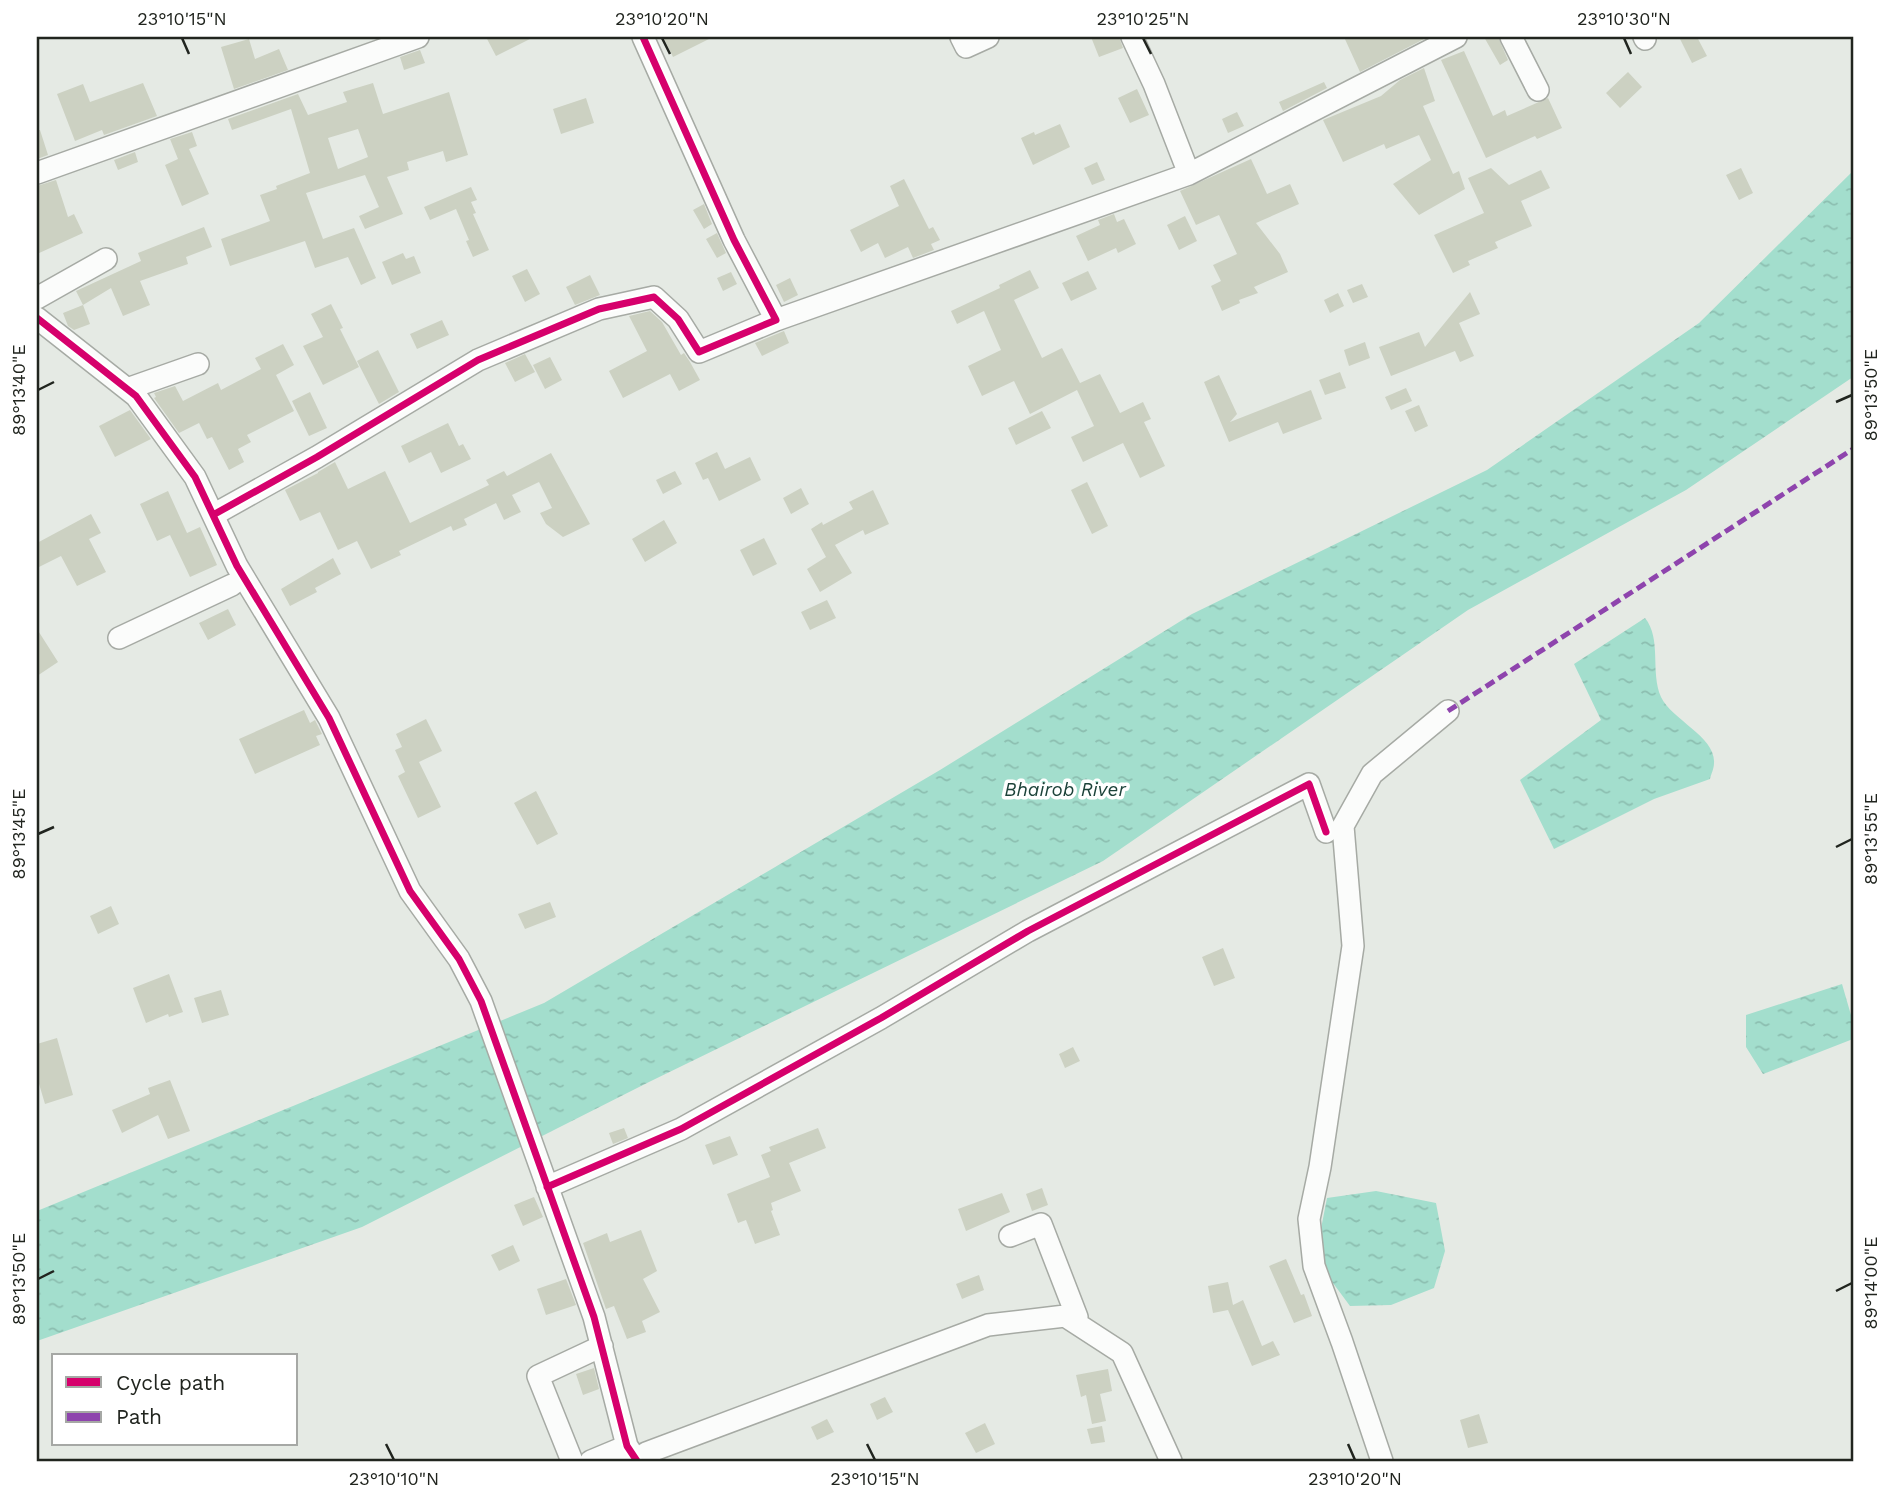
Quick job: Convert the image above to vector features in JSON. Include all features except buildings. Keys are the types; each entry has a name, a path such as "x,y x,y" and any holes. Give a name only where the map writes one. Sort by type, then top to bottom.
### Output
{"street":[{"path":"37,173 418,37"},
{"path":"643,37 734,240 775,320"},
{"path":"961,37 965,47 988,37"},
{"path":"1132,37 1154,84 1189,174"},
{"path":"213,515 478,360 599,309 654,297 677,319 699,352 775,320 1189,174 1456,37"},
{"path":"1511,37 1538,90"},
{"path":"37,298 106,259"},
{"path":"40,325 135,396 195,477 237,566 329,718 410,891 459,959 481,1001 594,1317 637,1453"},
{"path":"127,389 198,364"},
{"path":"119,638 232,585"},
{"path":"1381,1461 1314,1266 1309,1219 1320,1167 1353,946 1343,826 1372,774 1448,711"},
{"path":"547,1187 681,1129 881,1018 1028,931 1309,783 1326,831"},
{"path":"1010,1236 1041,1224 1077,1317"},
{"path":"591,1461 637,1453 988,1325 1065,1315 1122,1353 1171,1461"},
{"path":"572,1461 538,1376 602,1346"}],"water":[{"name":"Bhairob River","path":"1853,171 1853,377 1686,490 1468,610 1103,861 649,1082 362,1227 37,1341 37,1211 544,1003 940,770 1192,614 1487,470 1699,323"},
{"path":"1645,618 1653,636 1656,677 1661,697 1708,745 1714,763 1710,779 1654,799 1554,849 1520,780 1601,720 1574,664"},
{"path":"1842,984 1853,1022 1853,1039 1763,1074 1746,1047 1746,1015"},
{"path":"1376,1191 1436,1203 1445,1251 1434,1288 1391,1305 1350,1306 1327,1275 1319,1239 1327,1198"}],"marked path":[{"path":"1448,711 1853,449"}],"cycle path":[{"path":"213,515 317,457 478,360 599,309 654,297 678,319 699,352 776,320 734,240 643,37"},
{"path":"37,318 136,396 195,477 237,566 329,718 410,891 459,959 481,1001 594,1317 627,1446 637,1461"},
{"path":"547,1187 681,1129 881,1018 1028,931 1309,784 1326,832"}]}
